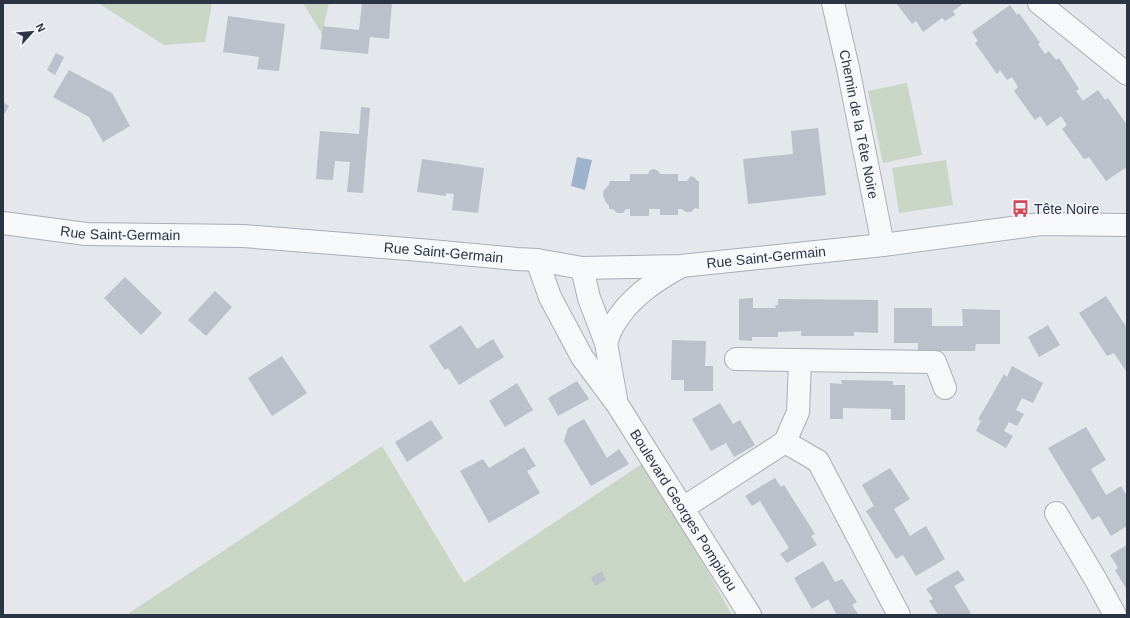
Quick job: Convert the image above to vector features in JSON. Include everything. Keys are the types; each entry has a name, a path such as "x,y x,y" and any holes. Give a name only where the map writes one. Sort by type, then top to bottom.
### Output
{"street":[{"name":"Chemin de la Tête Noire","path":"833,3 883,245"},
{"path":"1039,3 1127,74"},
{"name":"Rue Saint-Germain","path":"3,223 86,234 243,236 537,260 582,268 681,266 883,245 1041,224 1127,225"},
{"name":"Boulevard Georges Pompidou","path":"537,260 550,297 582,357 617,404 750,615"},
{"path":"606,343 612,326 630,303 651,284 681,266"},
{"name":"Boulevard Georges Pompidou","path":"582,268 590,298 606,343 617,404"},
{"path":"736,359 936,362 945,388"},
{"path":"683,508 785,442 798,412 800,360"},
{"path":"785,442 818,461 899,615"},
{"path":"1056,512 1115,615"}],"green space":[{"path":"98,3 212,3 205,42 164,45"},
{"path":"303,3 329,3 322,34"},
{"path":"907,83 922,155 883,163 868,91"},
{"path":"946,160 953,205 899,213 892,168"},
{"path":"382,446 464,583 646,461 732,615 126,615"}],"water":[{"path":"577,157 592,160 585,190 571,186"}],"building":[{"path":"362,3 392,3 389,39 370,37 368,54 320,49 323,26 359,30"},
{"path":"896,3 964,3 953,11 955,15 945,21 942,18 923,32 916,21 912,24"},
{"path":"1010,5 1017,15 1019,13 1040,43 1038,44 1045,54 1049,51 1056,60 1059,58 1079,89 1076,91 1083,101 1098,90 1105,100 1108,98 1127,125 1127,171 1125,168 1106,181 1089,157 1084,159 1062,129 1067,125 1061,116 1047,126 1040,116 1035,120 1014,91 1018,87 1012,77 1007,80 1000,70 997,74 975,43 978,41 972,32"},
{"path":"228,16 285,24 279,71 257,69 259,57 223,52"},
{"path":"56,53 64,57 55,75 47,70"},
{"path":"69,70 112,93 130,126 103,142 89,117 53,97"},
{"path":"3,102 9,106 3,116"},
{"path":"361,107 370,108 363,193 347,192 350,162 335,161 333,180 316,179 320,131 359,134"},
{"path":"818,128 826,195 748,204 743,159 793,154 791,131"},
{"path":"422,159 484,168 478,213 452,210 454,194 446,193 446,196 417,192"},
{"path":"654,169 660,174 678,174 678,181 687,181 691,176 699,181 699,209 695,208 691,212 686,212 682,209 678,209 678,215 660,215 660,209 649,209 649,216 630,216 630,209 626,209 623,213 617,213 613,209 609,209 609,205 606,203 603,195 604,190 609,185 610,181 630,181 630,174 648,174 650,170"},
{"path":"125,277 162,313 141,335 104,298"},
{"path":"215,291 232,307 206,336 188,320"},
{"path":"1106,296 1127,328 1126,371 1114,353 1107,356 1079,313"},
{"path":"753,298 753,308 776,308 775,305 778,305 778,299 878,300 878,333 854,332 854,336 801,336 801,331 778,332 778,337 752,337 752,341 739,340 739,299"},
{"path":"894,308 932,308 932,326 963,326 962,309 1000,310 1000,344 976,344 975,351 918,351 918,343 894,343"},
{"path":"461,325 477,349 493,339 504,357 459,385 448,368 445,370 429,346"},
{"path":"1048,325 1060,345 1039,357 1028,337"},
{"path":"672,340 706,341 705,366 713,366 713,391 684,391 684,380 671,380"},
{"path":"282,356 307,393 272,416 248,378"},
{"path":"1012,366 1043,383 1033,403 1022,398 1016,410 1024,414 1017,426 1009,422 1004,431 1013,436 1006,448 976,431 981,421 978,419 1004,374 1007,377"},
{"path":"841,380 893,381 893,385 905,385 905,420 891,420 891,409 843,408 843,419 830,419 830,383 842,384"},
{"path":"577,381 589,399 558,416 548,398"},
{"path":"517,383 533,410 505,427 489,401"},
{"path":"720,403 733,424 740,420 755,445 734,457 726,443 711,451 692,419"},
{"path":"584,419 607,458 619,449 629,464 591,486 564,441 568,428"},
{"path":"431,420 443,438 407,462 395,442"},
{"path":"1086,427 1106,460 1091,469 1106,495 1121,486 1127,496 1127,526 1111,536 1099,516 1092,520 1048,448"},
{"path":"524,447 536,466 527,471 540,493 489,523 460,471 483,459 489,468"},
{"path":"890,468 910,499 894,509 910,536 926,526 945,559 916,576 903,555 896,559 866,511 874,506 862,485"},
{"path":"775,478 781,487 784,485 815,534 811,536 817,545 787,563 780,554 789,548 760,501 752,506 745,496"},
{"path":"1127,545 1127,590 1115,570 1118,568 1110,555"},
{"path":"823,561 835,582 842,579 857,602 852,605 859,615 837,615 828,599 812,609 794,578"},
{"path":"958,570 965,580 954,586 972,615 938,615 929,601 933,599 926,589"},
{"path":"602,571 606,580 595,586 591,577"}],"place":[{"name":"Tête Noire","path":"1021,209"}]}
